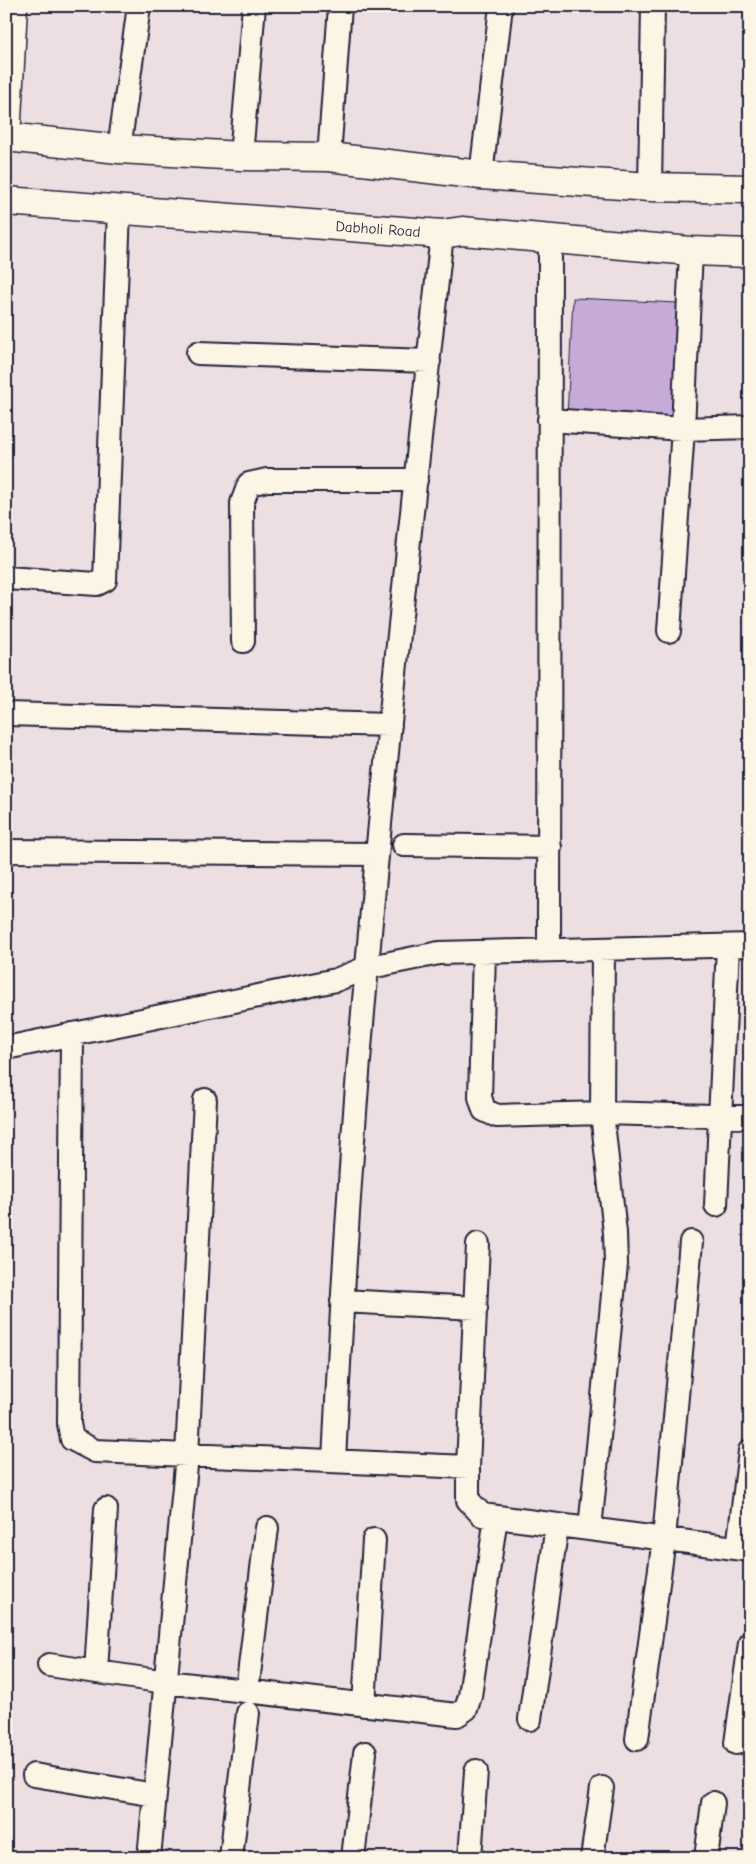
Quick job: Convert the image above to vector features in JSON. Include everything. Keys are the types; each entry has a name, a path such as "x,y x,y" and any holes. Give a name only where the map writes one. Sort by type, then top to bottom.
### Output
{"main road":[{"path":"13,6 6,137 119,149 241,156 330,157 481,175 650,187 750,189"},
{"name":"Dabholi Road","path":"6,201 442,234 462,231 691,251 750,253"}],"street":[{"path":"119,149 139,6"},
{"path":"241,156 254,6"},
{"path":"330,157 340,6"},
{"path":"481,175 501,6"},
{"path":"650,187 653,6"},
{"path":"6,578 97,584 105,580 119,210"},
{"path":"334,1461 342,1301 366,968 442,234"},
{"path":"549,950 550,239"},
{"path":"669,631 683,429 691,251"},
{"path":"198,353 429,361"},
{"path":"549,420 683,429 750,427"},
{"path":"243,641 242,503 249,484 267,480 416,480"},
{"path":"7,714 390,725"},
{"path":"404,845 550,847"},
{"path":"6,851 378,854"},
{"path":"6,1048 336,980 366,968 439,953 739,946 720,1116 716,1205"},
{"path":"590,1529 616,1264 615,1232 602,1114 603,949"},
{"path":"484,952 480,1097 484,1110 497,1116 602,1114 750,1117"},
{"path":"72,1034 69,1424 72,1439 94,1451 468,1467"},
{"path":"149,1858 188,1455 205,1100"},
{"path":"637,1739 664,1539 691,1242"},
{"path":"478,1244 468,1500 482,1515 744,1549 750,1451"},
{"path":"342,1301 476,1308"},
{"path":"96,1672 106,1509"},
{"path":"49,1665 166,1682 457,1715 466,1709 470,1696 496,1517"},
{"path":"530,1719 557,1525"},
{"path":"246,1691 267,1528"},
{"path":"364,1704 374,1540"},
{"path":"736,1743 750,1643"},
{"path":"232,1858 248,1714"},
{"path":"354,1858 365,1753"},
{"path":"470,1858 476,1771"},
{"path":"34,1775 156,1796"},
{"path":"592,1858 602,1788"},
{"path":"706,1858 714,1803"}],"building":[{"path":"573,298 678,303 672,422 567,417"}]}
